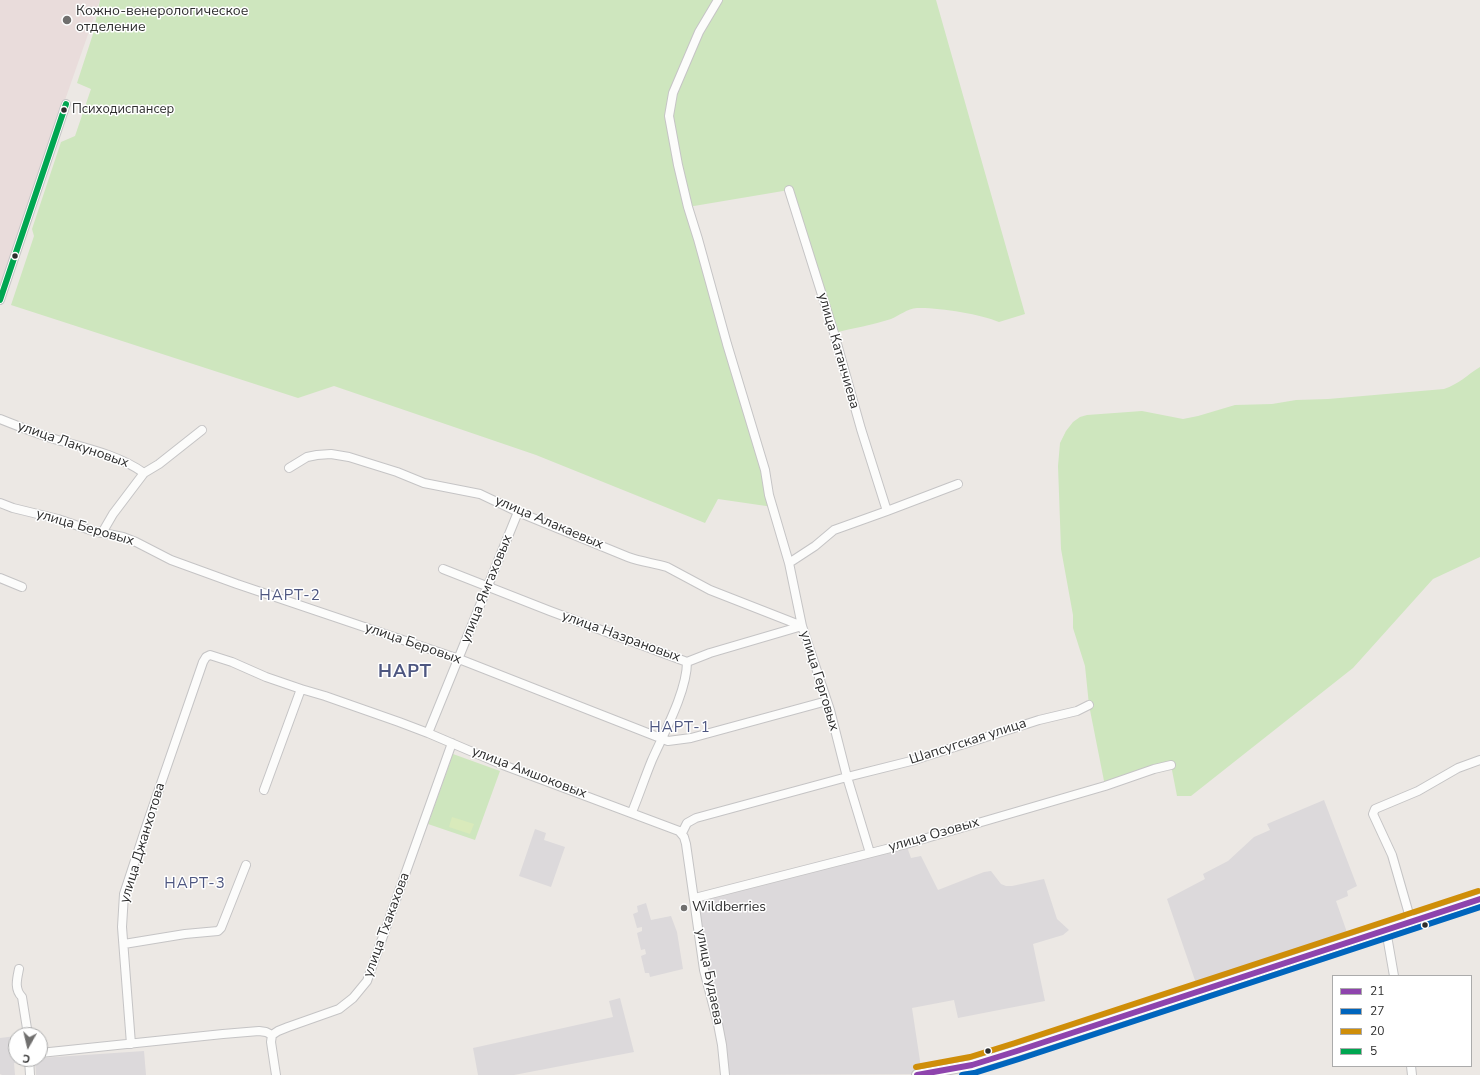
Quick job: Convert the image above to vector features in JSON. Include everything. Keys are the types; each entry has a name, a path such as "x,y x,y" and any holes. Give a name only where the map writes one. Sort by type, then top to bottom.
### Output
{"street":[{"name":"улица Герговых","path":"718,0 699,32 690,53 673,94 669,116 688,208 765,470 773,507 789,563 802,626 827,701 847,777 870,854"},
{"path":"0,300 66,104"},
{"name":"улица Катанчиева","path":"789,190 834,333 861,429 887,511"},
{"name":"улица Лакуновых","path":"0,419 33,432 84,446 120,459 144,473"},
{"path":"102,533 113,514 144,473 159,464 202,430"},
{"name":"улица Алакаевых","path":"289,468 307,457 331,454 349,457 397,472 424,483 480,494 518,512 628,557 667,567 710,590 802,626"},
{"path":"789,563 815,546 834,530 958,484"},
{"name":"улица Беровых","path":"0,503 102,533 123,537 171,560 458,659 662,739 674,741 691,738 827,701"},
{"name":"улица Ямгаховых","path":"428,733 518,512"},
{"name":"улица Назрановых","path":"443,569 687,662 710,653 802,626"},
{"path":"0,578 22,587"},
{"name":"улица Амшоковых","path":"210,656 232,662 266,677 325,696 428,733 504,765 632,812 676,829 682,833"},
{"name":"улица Джанхотова","path":"131,1044 122,926 124,894 203,662 206,657 210,656"},
{"path":"632,812 684,682 687,672 687,662"},
{"path":"264,790 301,689"},
{"name":"Шапсугская улица","path":"847,777 911,761 1089,705"},
{"name":"улица Тхакахова","path":"272,1035 288,1027 339,1009 353,998 367,981 452,743"},
{"path":"1411,921 1392,855 1374,814 1375,809 1418,790 1458,768 1480,760"},
{"name":"улица Озовых","path":"695,898 870,854 1068,797 1154,769 1171,765"},
{"path":"682,833 687,823 696,818 847,777"},
{"name":"улица Будаева","path":"682,833 686,844 695,898 704,970 718,1024 725,1075"},
{"path":"124,944 185,934 218,931 221,928 246,865"},
{"path":"917,1075 972,1064 1125,1016 1480,899"},
{"path":"1386,930 1394,975"},
{"path":"19,969 16,984 18,993 22,997 27,1027"},
{"path":"48,1052 259,1031 272,1035 271,1042 276,1075"},
{"path":"972,1064 973,1075"}],"shaded area":[{"path":"0,0 100,0 0,286"},
{"path":"1324,800 1357,886 1347,891 1348,896 1336,901 1350,941 1199,992 1167,899 1205,879 1203,874 1228,861 1254,837 1270,830 1267,824"},
{"path":"535,829 546,833 544,840 565,847 551,887 519,876"},
{"path":"906,844 911,858 921,856 938,890 984,872 991,871 1001,884 1006,886 1044,879 1057,919 1069,930 1063,935 1033,944 1045,1001 958,1018 954,1000 912,1008 922,1074 725,1075 695,898"},
{"path":"646,903 651,920 671,916 677,932 683,969 650,977 649,973 645,973 641,956 646,954 645,949 641,950 637,933 642,931 642,927 637,928 633,914 638,912 637,906"},
{"path":"620,998 634,1052 514,1075 478,1075 473,1048 613,1017 609,1001"},
{"path":"8,1037 8,1067 14,1067 15,1075 0,1074 0,1038"},
{"path":"144,1051 146,1075 36,1075 36,1067 48,1067 48,1057"}],"green space":[{"path":"100,0 936,0 1025,314 999,322 981,316 958,312 917,308 891,319 834,333 789,190 688,207 773,507 718,499 705,523 536,455 334,386 298,398 11,305 34,236 32,229 61,142 75,136 91,89 77,83 93,34"},
{"path":"1480,367 1480,557 1433,579 1353,668 1191,796 1177,796 1171,765 1105,786 1089,705 1085,666 1073,628 1073,615 1061,549 1058,466 1060,443 1066,431 1073,422 1080,417 1087,415 1142,411 1183,419 1235,405 1272,404 1296,400 1328,399 1444,389 1459,382"},
{"path":"453,754 500,771 475,840 428,824"},
{"path":"452,817 474,824 470,834 449,827"}],"transit line":[{"name":"5","path":"0,300 66,104"},
{"name":"20","path":"916,1067 970,1057 1015,1043 1478,891"},
{"name":"21","path":"917,1075 972,1065 1017,1051 1480,899"},
{"name":"27","path":"962,1075 974,1073 1019,1059 1480,907"}],"place":[{"name":"Кожно-венерологическое отделение","path":"67,20"},
{"name":"Психодиспансер","path":"64,110"},
{"name":"Wildberries","path":"684,908"}],"district":[{"name":"НАРТ-2","path":"290,596"},
{"name":"НАРТ","path":"405,673"},
{"name":"НАРТ-1","path":"680,728"},
{"name":"НАРТ-3","path":"195,884"}]}
